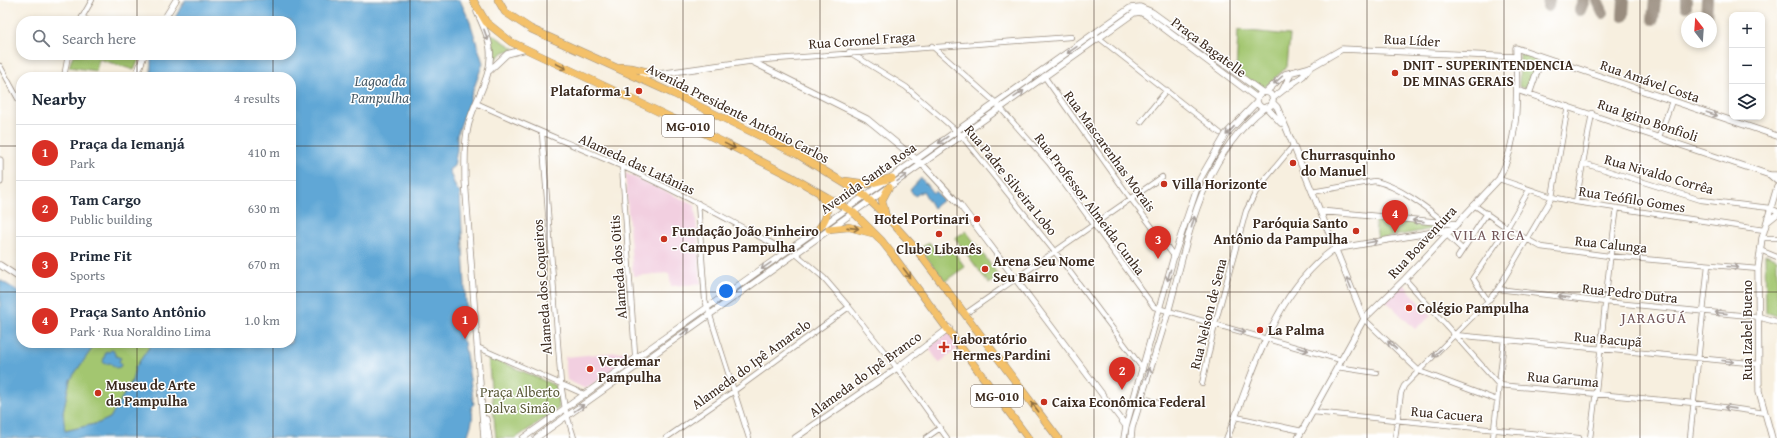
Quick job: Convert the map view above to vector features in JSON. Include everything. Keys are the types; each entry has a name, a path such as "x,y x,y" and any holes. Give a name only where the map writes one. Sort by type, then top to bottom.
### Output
{"highway":[{"name":"MG-010","path":"473,0 486,22 511,42 727,144 850,210 875,234 948,328 1028,438"},
{"name":"Avenida Presidente Antônio Carlos","path":"498,0 505,12 531,29 651,83 797,154 838,178 867,198 887,217 916,249 1058,438"},
{"path":"614,66 632,68 653,73"},
{"path":"838,178 852,183 866,184 892,178"},
{"path":"887,217 883,208 882,200 889,187"},
{"path":"818,192 824,200 828,212 825,222 820,227"},
{"path":"830,229 850,227 866,230 875,234"}],"street":[{"path":"83,16 92,0"},
{"path":"166,16 176,0"},
{"path":"473,0 490,48 489,72"},
{"name":"Avenida Santa Rosa","path":"536,438 637,363 707,308 820,227 850,210 867,198 956,130 1044,76 1130,8 1140,7 1152,12"},
{"name":"Avenida Santa Rosa","path":"867,198 889,187 922,164 998,105 1096,36 1134,13 1140,12 1146,15"},
{"name":"Praça Bagatelle","path":"1152,12 1264,92 1270,94 1287,130 1364,319"},
{"name":"Praça Bagatelle","path":"1146,15 1257,100 1287,130"},
{"path":"1096,36 1167,90 1220,133"},
{"name":"Rua Coronel Fraga","path":"637,77 653,73 751,60 1071,37"},
{"name":"Rua Professor Almeida Cunha","path":"932,46 998,105 1049,163 1150,303 1159,310"},
{"name":"Rua Boaventura","path":"1298,438 1364,319 1405,279 1499,179 1504,169 1516,123 1516,48"},
{"name":"Rua Amável Costa","path":"1516,48 1777,136"},
{"path":"484,438 465,180 466,143 470,120 489,72 497,62 507,54 526,49"},
{"name":"Rua Líder","path":"1124,438 1126,426 1174,256 1200,179 1226,134 1264,92 1278,79 1292,72 1311,66 1342,49 1516,57"},
{"name":"Rua Padre Silveira Lobo","path":"849,52 906,87 961,135 1055,252 1142,369"},
{"path":"1529,94 1542,57"},
{"path":"65,72 67,60"},
{"path":"138,72 142,60"},
{"path":"751,60 852,110 867,119 917,159 960,205 1126,426"},
{"path":"0,66 16,95"},
{"name":"Rua Líder","path":"1132,438 1132,428 1168,312 1193,218 1219,158 1233,138 1282,91 1303,76 1311,66"},
{"name":"Rua Líder","path":"1282,91 1292,72"},
{"path":"651,83 653,73"},
{"name":"Rua Mascarenhas Morais","path":"1044,76 1131,199 1174,256"},
{"path":"1141,122 1167,90"},
{"name":"Rua Igino Bonfioli","path":"1517,90 1770,175 1777,175"},
{"path":"1659,137 1672,101"},
{"name":"Alameda das Latânias","path":"476,103 542,134 622,166 698,203 786,251"},
{"path":"1395,438 1396,420 1401,393 1404,386 1498,289 1552,197 1568,106"},
{"path":"1576,202 1592,114"},
{"name":"Alameda dos Coqueiros","path":"542,134 561,384 565,409 574,438"},
{"name":"Rua Nelson de Sena","path":"1202,384 1215,324 1246,211 1258,188 1293,146"},
{"path":"0,160 0,182"},
{"name":"Rua Nivaldo Corrêa","path":"1583,164 1701,200 1770,208 1777,213"},
{"name":"Alameda dos Oitis","path":"622,166 637,363"},
{"name":"Rua Igino Bonfioli","path":"1770,175 1777,181"},
{"path":"965,314 1162,177"},
{"name":"Rua Teófilo Gomes","path":"1499,179 1552,197 1576,202 1764,230"},
{"path":"1312,192 1375,181 1384,183 1425,207 1446,224"},
{"name":"Rua Izabel Bueno","path":"1772,438 1760,390 1760,317 1758,269 1762,238 1777,187"},
{"path":"1488,301 1473,278 1507,228 1529,190"},
{"path":"698,203 703,292 749,438"},
{"name":"Rua Calunga","path":"1474,205 1527,241 1541,247 1609,256 1758,269"},
{"path":"1590,438 1601,349 1609,256 1617,208"},
{"name":"Avenida Santa Rosa","path":"523,438 586,394 637,363 710,315 830,229 850,210"},
{"path":"1320,211 1454,226"},
{"path":"1458,257 1487,213"},
{"path":"1767,222 1777,213"},
{"path":"1227,438 1265,338 1294,290 1309,271 1334,248 1454,226"},
{"path":"1446,234 1462,249"},
{"path":"1762,238 1777,238"},
{"path":"1760,250 1777,258"},
{"path":"796,254 824,278 849,307 897,368 947,438"},
{"path":"0,265 16,276"},
{"path":"1690,438 1708,265"},
{"path":"1405,279 1499,385"},
{"name":"Rua Pedro Dutra","path":"1498,289 1605,302 1760,317"},
{"name":"Alameda do Ipê Amarelo","path":"666,438 734,391 849,307"},
{"path":"1159,310 1215,324 1341,360"},
{"path":"1760,317 1777,322"},
{"path":"1364,319 1419,370 1497,400"},
{"name":"Alameda do Ipê Branco","path":"795,438 897,368 948,328"},
{"name":"Rua Bacupã","path":"1455,335 1759,364"},
{"path":"1493,438 1504,340"},
{"path":"477,347 586,394"},
{"path":"1337,367 1377,373"},
{"name":"Rua Garuma","path":"1499,385 1694,403 1765,413"},
{"path":"1141,397 1161,404"},
{"path":"482,400 489,438"},
{"name":"Rua Cacuera","path":"1313,412 1579,438"},
{"path":"1236,416 1302,431"},
{"path":"926,438 940,428"}],"shaded area":[{"name":"Fundação João Pinheiro - Campus Pampulha","path":"625,173 695,205 701,284 671,286 669,273 633,276"},
{"name":"Colégio Pampulha","path":"1402,282 1431,316 1415,329 1385,300"},
{"name":"Laboratório Hermes Pardini","path":"949,332 960,347 939,363 928,347"},
{"name":"Verdemar Pampulha","path":"629,351 629,358 586,389 567,380 565,357"}],"green space":[{"path":"1238,30 1290,35 1287,67 1264,88 1257,90 1236,74"},
{"path":"487,31 515,49 504,52 492,62"},
{"path":"1520,53 1537,59 1528,89 1519,87"},
{"path":"71,60 99,60 96,71 69,67"},
{"path":"102,60 139,60 134,70"},
{"path":"1374,218 1449,226 1378,239"},
{"path":"966,231 999,276 989,284 955,238"},
{"path":"929,242 940,256 951,248 965,267 945,281 920,249"},
{"path":"1765,254 1777,259 1777,316 1766,312"},
{"path":"92,348 149,348 135,368 132,381 110,418 99,423 64,431 63,412 70,380"},
{"name":"Praça Alberto Dalva Simão","path":"488,356 556,386 559,408 516,438 496,438"}],"water":[{"name":"Lagoa da Pampulha","path":"185,0 460,0 470,22 483,63 457,135 457,150 454,166 449,170 456,188 460,193 467,323 461,337 464,342 474,404 471,407 471,427 467,438 0,438 0,280 16,290 16,348 92,348 70,380 63,412 65,431 99,423 110,418 132,381 135,368 149,348 296,348 296,72 151,72 151,60 296,60 296,16 176,16"},
{"path":"921,178 933,193 935,191 943,200 933,208 923,191 915,196 910,190"},
{"path":"113,350 116,356 121,358 119,361 121,365 120,367 116,368 110,363 105,364 103,362 106,351 109,352"}],"taxiway":[{"path":"1548,6 1549,0"},
{"path":"1580,10 1584,0"},
{"path":"1597,0 1603,13"},
{"path":"1623,16 1624,0"},
{"path":"1653,19 1655,0"},
{"path":"1686,0 1686,6"},
{"path":"1706,12 1707,0"}],"place":[{"name":"DNIT - SUPERINTENDENCIA DE MINAS GERAIS","path":"1395,73"},
{"name":"Plataforma 1","path":"639,91"},
{"name":"Churrasquinho do Manuel","path":"1293,163"},
{"name":"Villa Horizonte","path":"1164,184"},
{"name":"Hotel Portinari","path":"977,219"},
{"name":"Paróquia Santo Antônio da Pampulha","path":"1356,231"},
{"name":"Praça Santo Antônio","path":"1395,233"},
{"name":"Clube Libanês","path":"939,234"},
{"name":"Fundação João Pinheiro - Campus Pampulha","path":"664,239"},
{"name":"Prime Fit","path":"1158,259"},
{"name":"Arena Seu Nome Seu Bairro","path":"985,269"},
{"name":"Colégio Pampulha","path":"1409,308"},
{"name":"La Palma","path":"1260,330"},
{"name":"Praça da Iemanjá","path":"465,339"},
{"name":"Laboratório Hermes Pardini","path":"944,347"},
{"name":"Verdemar Pampulha","path":"590,369"},
{"name":"Tam Cargo","path":"1122,390"},
{"name":"Museu de Arte da Pampulha","path":"98,393"},
{"name":"Caixa Econômica Federal","path":"1044,402"}],"district":[{"name":"VILA RICA","path":"1489,235"},
{"name":"JARAGUÁ","path":"1654,318"}]}
